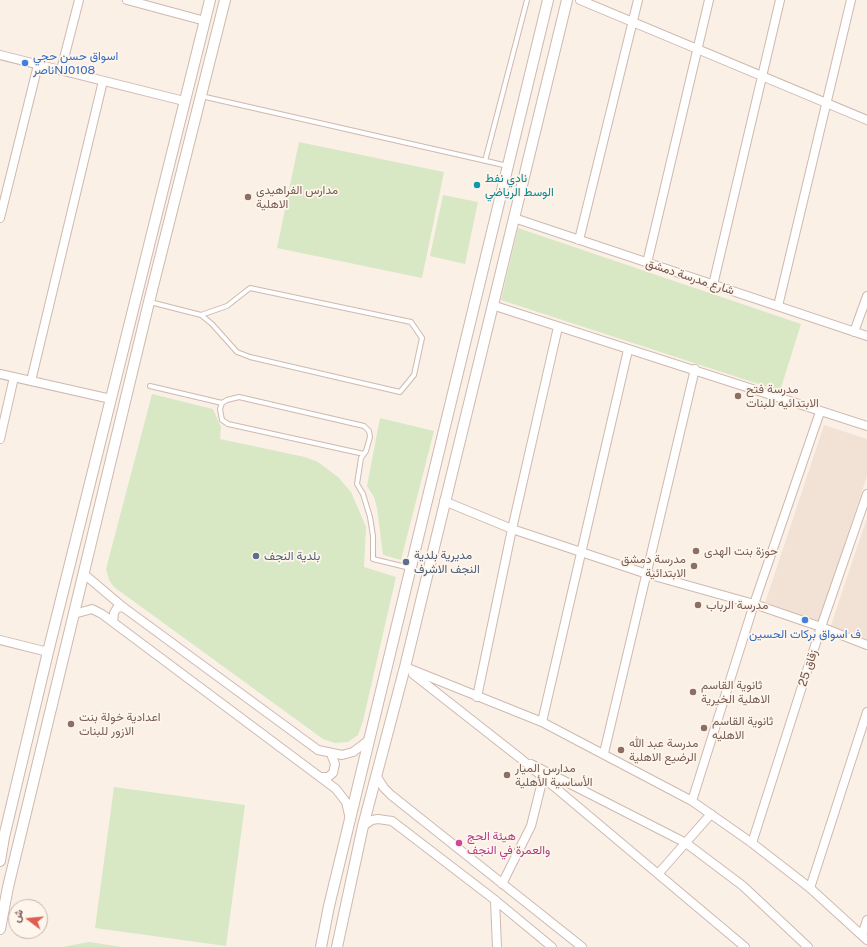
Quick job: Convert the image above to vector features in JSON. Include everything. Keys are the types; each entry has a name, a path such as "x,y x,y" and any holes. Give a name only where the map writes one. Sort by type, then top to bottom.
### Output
{"street":[{"path":"61,70 79,0"},
{"path":"127,0 136,1 205,21"},
{"path":"0,861 48,652 210,0"},
{"path":"0,928 4,886 33,783 149,302 225,0"},
{"path":"322,942 329,906 548,0"},
{"path":"338,944 363,826 405,667 444,501 567,0"},
{"path":"580,0 867,120"},
{"path":"579,240 638,0"},
{"path":"647,263 709,0"},
{"path":"714,285 780,0"},
{"path":"778,306 851,0"},
{"path":"197,50 206,55 212,52"},
{"path":"0,55 184,101"},
{"path":"0,218 38,64"},
{"path":"192,72 200,71 206,76"},
{"path":"30,381 103,81"},
{"path":"158,210 163,214 172,213"},
{"name":"شارع مدرسة دمشق","path":"514,218 867,336"},
{"path":"152,236 158,234 166,237"},
{"path":"854,332 867,296"},
{"path":"492,305 628,350 695,369 820,412 867,426"},
{"path":"477,697 512,529 558,327"},
{"path":"542,722 628,350"},
{"path":"604,753 695,369"},
{"path":"0,374 111,399"},
{"path":"0,439 14,377"},
{"path":"692,801 754,604 820,412"},
{"path":"446,421 453,428 462,427"},
{"path":"440,447 450,446 456,453"},
{"name":"زقاق 25","path":"752,843 821,627 867,494"},
{"path":"444,501 512,529 647,574 754,604 821,627 867,645"},
{"path":"84,574 123,606 318,750 330,754 342,755 353,752 369,740"},
{"path":"113,622 114,613 118,608 123,606"},
{"path":"74,614 92,610 113,622 320,777 342,796 346,802 350,819"},
{"path":"0,640 48,652"},
{"path":"405,667 542,722 604,753 692,801 752,843 810,888 865,937"},
{"path":"405,667 520,758 745,947"},
{"path":"810,888 867,712"},
{"path":"320,777 328,776 333,773 334,764 330,754"},
{"path":"520,758 686,844 742,886 808,947"},
{"path":"377,777 384,788 391,795 574,944 582,947"},
{"path":"502,884 531,826 543,778"},
{"path":"18,780 24,786 33,783"},
{"path":"658,874 711,814"},
{"path":"363,826 372,820 378,819 392,822 495,900 552,947"},
{"path":"495,900 497,947"},
{"path":"329,906 336,914 344,913"},
{"path":"865,937 867,920"},
{"path":"322,942 326,935 332,936 338,944"}],"lane":[{"path":"485,161 527,0"},
{"path":"201,96 508,166"},
{"path":"149,302 200,314 212,324 237,352 250,357 400,392 414,375 422,338 411,322 250,288 227,306 200,314"},
{"path":"150,386 222,403 233,397 238,397 364,426 370,437 361,458 357,484 363,494 370,517 373,536 373,558 411,568"},
{"path":"222,403 220,415 222,420 228,424 364,454"}],"shaded area":[{"path":"824,425 867,439 867,476 819,621 765,603"},
{"path":"867,518 867,640 830,628"}],"green space":[{"path":"299,142 444,172 422,278 277,248"},
{"path":"443,195 478,202 465,264 430,256"},
{"path":"518,228 801,324 780,391 501,300"},
{"path":"152,394 213,409 221,427 220,439 305,457 318,462 338,477 351,492 366,527 364,567 396,577 363,721 358,735 348,742 335,743 323,739 114,587 109,580 106,569"},
{"path":"380,418 434,431 401,560 383,555 377,508 374,497 367,486"},
{"path":"114,787 245,805 226,946 95,928"},
{"path":"89,942 122,947 62,947"}],"place":[{"name":"اسواق حسن حجي ناصرNJ0108","path":"25,63"},
{"name":"نادي نفط الوسط الرياضي","path":"477,185"},
{"name":"مدارس الفراهيدي الاهلية","path":"248,197"},
{"name":"مدرسة فتح الابتدائيه للبنات","path":"738,396"},
{"name":"حوزة بنت الهدى","path":"696,551"},
{"name":"بلدية النجف","path":"256,556"},
{"name":"مديرية بلدية النجف الاشرف","path":"406,562"},
{"name":"مدرسة دمشق الابتدائية","path":"694,566"},
{"name":"مدرسة الرباب","path":"698,605"},
{"name":"ف اسواق بركات الحسين","path":"805,620"},
{"name":"ثانوية القاسم الاهلية الخيرية","path":"693,692"},
{"name":"اعدادية خولة بنت الازور للبنات","path":"71,724"},
{"name":"ثانوية القاسم الاهليه","path":"704,728"},
{"name":"مدرسة عبد الله الرضيع الاهلية","path":"621,750"},
{"name":"مدارس الميار الأساسية الأهلية","path":"507,775"},
{"name":"هيئة الحج والعمرة في النجف","path":"459,843"}]}
